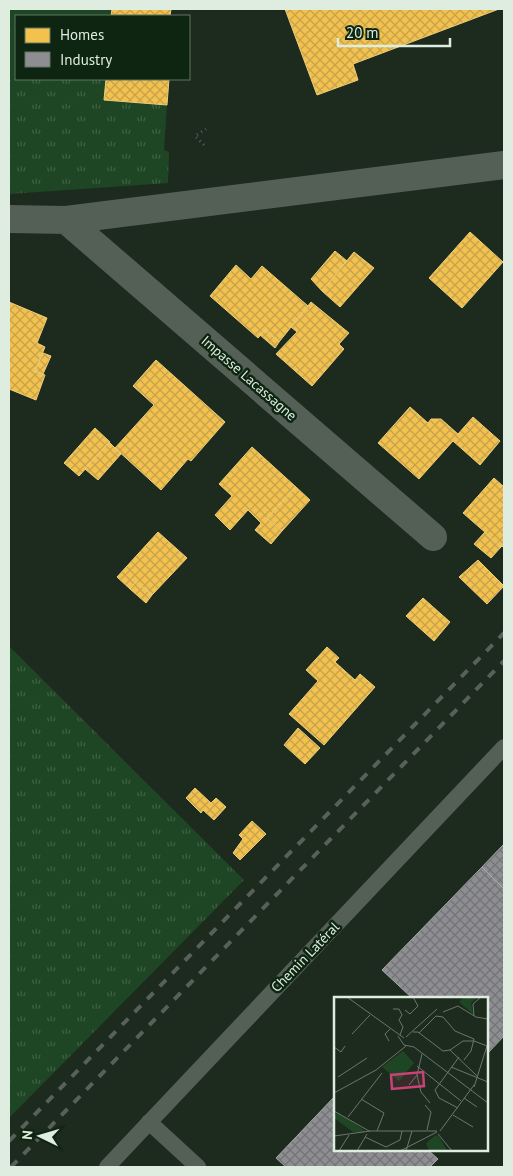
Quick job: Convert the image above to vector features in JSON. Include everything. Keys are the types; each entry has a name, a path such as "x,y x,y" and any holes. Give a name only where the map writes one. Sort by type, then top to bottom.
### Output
{"street":[{"path":"9,219 66,220 504,165"},
{"name":"Impasse Lacassagne","path":"66,220 433,537"}],"lane":[{"name":"Chemin Latéral","path":"107,1167 504,748"},
{"path":"148,1122 198,1167"}],"path":[{"path":"204,145 195,136 206,129"}],"green space":[{"path":"9,9 112,9 111,15 15,15 15,80 106,80 105,100 167,105 164,150 169,152 168,183 9,194"},
{"path":"9,646 244,880 9,1118"}],"building: Homes":[{"path":"112,9 171,9 170,15 111,15"},
{"path":"285,9 499,9 353,64 358,80 317,95"},
{"path":"106,80 169,80 167,105 104,100"},
{"path":"470,232 503,262 462,308 429,278"},
{"path":"335,251 347,261 322,291 311,279"},
{"path":"354,252 374,268 340,307 322,291"},
{"path":"236,265 251,279 262,266 308,306 279,342 265,330 258,338 210,296"},
{"path":"9,302 47,318 37,343 45,347 35,371 45,375 36,400 9,389"},
{"path":"311,302 349,333 339,344 344,349 312,386 276,354 297,332 291,327"},
{"path":"265,330 279,342 275,348 260,335"},
{"path":"43,353 51,356 43,374 35,371"},
{"path":"156,360 225,422 191,461 188,459 161,490 115,448 154,405 133,386"},
{"path":"410,407 428,423 431,419 441,419 458,434 473,417 500,441 480,465 453,441 419,479 378,443"},
{"path":"95,428 110,442 79,476 64,463"},
{"path":"109,442 121,454 98,480 85,469"},
{"path":"252,447 296,487 267,518 282,531 271,544 255,530 261,523 248,510 230,530 215,515 232,496 219,484"},
{"path":"494,478 504,487 504,545 502,547 463,513"},
{"path":"296,487 310,500 282,531 267,518"},
{"path":"158,532 187,558 152,595 136,582 130,589 117,577"},
{"path":"485,532 501,547 491,558 474,544"},
{"path":"478,560 504,586 487,604 459,577"},
{"path":"136,582 152,595 146,603 130,589"},
{"path":"423,598 450,622 434,641 406,616"},
{"path":"327,647 339,658 335,662 355,680 360,674 375,687 324,745 289,714 318,681 306,670"},
{"path":"298,728 320,748 305,764 284,745"},
{"path":"195,788 211,803 216,798 226,807 214,820 203,810 201,813 186,798"},
{"path":"252,821 266,834 240,860 233,853 243,839 239,835"}],"building: Industry":[{"path":"504,844 504,889 482,867"},
{"path":"482,867 504,889 504,1036 488,1053 488,997 411,997 382,970"},
{"path":"334,1097 334,1151 429,1151 438,1159 430,1167 286,1167 276,1158"}],"railway":[{"path":"9,1141 504,633"},
{"path":"11,1167 504,661"}]}
